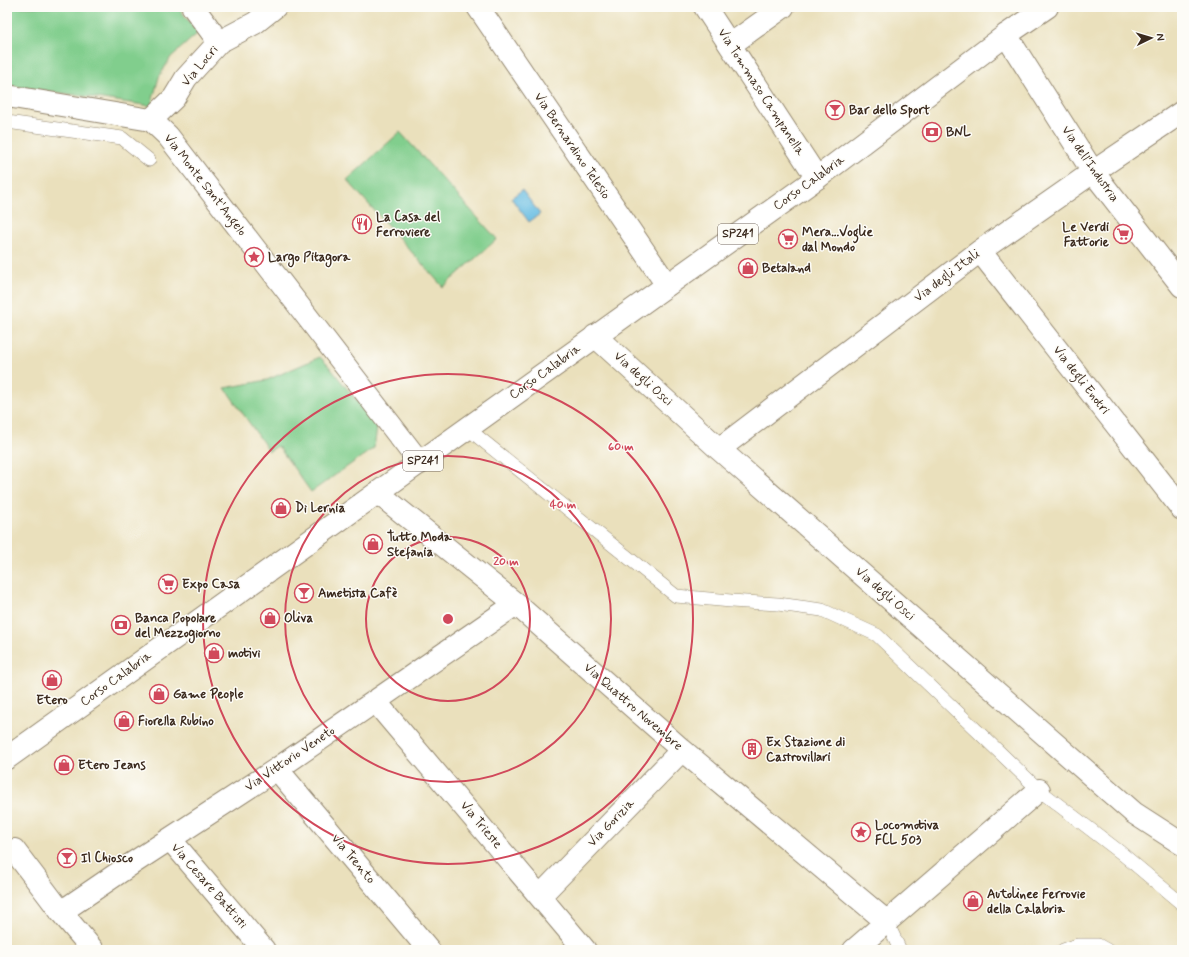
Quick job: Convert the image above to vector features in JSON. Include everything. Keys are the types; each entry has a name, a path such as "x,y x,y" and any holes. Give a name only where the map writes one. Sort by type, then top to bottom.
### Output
{"street":[{"path":"193,7 219,42"},
{"name":"Via Locri","path":"151,120 174,98 186,78 219,42 255,23 276,7"},
{"name":"Via Bernardino Telesio","path":"478,7 667,285"},
{"name":"Via Tommaso Campanella","path":"705,7 817,178"},
{"path":"730,45 783,7"},
{"name":"Corso Calabria","path":"7,758 817,178 1006,35 1047,7"},
{"name":"Via dell'Industria","path":"1006,35 1093,172 1182,286"},
{"path":"7,96 151,120"},
{"name":"Via degli Itali","path":"719,449 980,251 1182,112"},
{"name":"Via Monte Sant'Angelo","path":"151,120 168,136 420,463"},
{"name":"Via degli Enotri","path":"980,251 1182,509"},
{"name":"Via degli Osci","path":"595,336 719,449 1134,813 1182,844"},
{"name":"Via Quattro Novembre","path":"378,493 516,604 682,750 887,922"},
{"name":"Via Vittorio Veneto","path":"62,912 277,769 516,604"},
{"name":"Via Trieste","path":"375,701 586,950"},
{"name":"Via Gorizia","path":"540,896 682,750"},
{"name":"Via Trento","path":"277,769 429,950"},
{"path":"854,950 1039,790"},
{"name":"Via Cesare Battisti","path":"170,839 264,950"},
{"path":"10,845 93,950"}],"lane":[{"path":"7,122 122,138 149,160"},
{"path":"467,428 676,596 778,604 822,610 877,635 1039,790 1120,852 1182,904"},
{"path":"887,922 900,950"},
{"path":"1063,950 1077,945 1098,945 1107,950"}],"green space":[{"path":"14,7 178,7 198,33 171,57 159,77 151,106 7,85 7,12"},
{"path":"400,132 497,239 443,287 347,180"},
{"path":"320,357 371,418 377,428 374,448 311,492 278,446 269,451 225,388 267,380"}],"water":[{"path":"522,190 540,214 529,222 511,198"}],"place":[{"name":"Bar dello Sport","path":"835,110"},
{"name":"BNL","path":"932,132"},
{"name":"La Casa del Ferroviere","path":"362,224"},
{"name":"Le Verdi Fattorie","path":"1123,234"},
{"name":"Mera...Voglie dal Mondo","path":"788,239"},
{"name":"Largo Pitagora","path":"254,257"},
{"name":"Betaland","path":"748,268"},
{"name":"Di Lernia","path":"281,508"},
{"name":"Tutto Moda Stefania","path":"373,544"},
{"name":"Expo Casa","path":"168,584"},
{"name":"Ametista Cafè","path":"304,593"},
{"name":"Oliva","path":"270,618"},
{"name":"Banca Popolare del Mezzogiorno","path":"121,625"},
{"name":"motivi","path":"214,653"},
{"name":"Etero","path":"52,680"},
{"name":"Game People","path":"159,694"},
{"name":"Fiorella Rubino","path":"124,721"},
{"name":"Ex Stazione di Castrovillari","path":"752,749"},
{"name":"Etero Jeans","path":"64,765"},
{"name":"Locomotiva FCL 503","path":"861,832"},
{"name":"Il Chiosco","path":"67,858"},
{"name":"Autolinee Ferrovie della Calabria","path":"973,901"}]}
